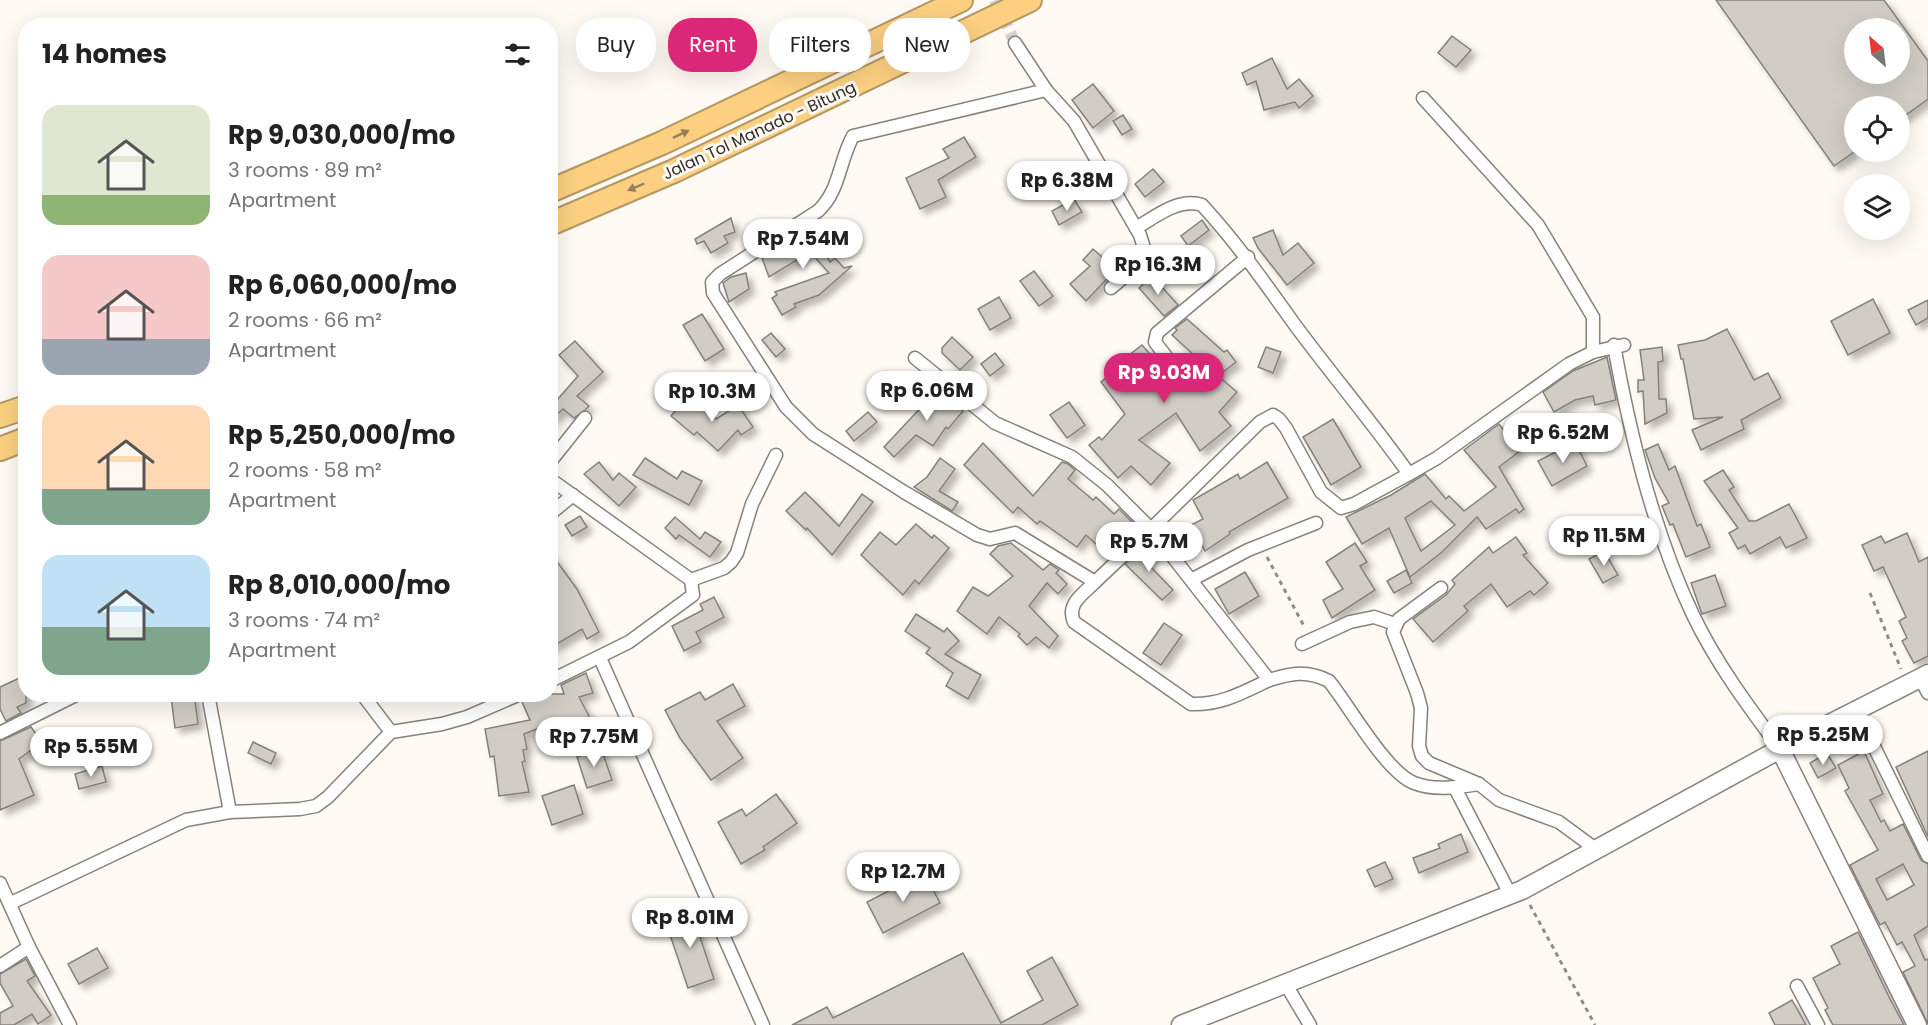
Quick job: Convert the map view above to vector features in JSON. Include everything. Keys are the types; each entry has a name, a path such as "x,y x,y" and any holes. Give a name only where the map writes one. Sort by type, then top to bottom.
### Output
{"highway":[{"name":"Jalan Tol Manado - Bitung","path":"558,188 662,143 961,0"},
{"name":"Jalan Tol Manado - Bitung","path":"558,221 674,171 1030,0"},
{"path":"0,416 18,410"},
{"path":"0,449 18,443"}],"street":[{"path":"1015,43 1046,90 1074,121 1136,228 1145,251 1144,260 1110,288"},
{"path":"1046,90 853,136 844,152 831,199 818,211 720,274 712,282 713,293 786,407 813,434 977,535 990,539 1015,533 1095,582"},
{"path":"1423,98 1538,225 1593,317 1593,352"},
{"path":"1136,228 1177,205 1194,202 1202,205 1248,258 1295,325 1369,417 1409,474"},
{"path":"1177,371 1155,342 1157,333 1248,258"},
{"path":"1479,784 1455,788 1415,783 1395,771 1329,681 1313,673 1292,673 1269,680 1228,700 1191,704 1074,622 1071,614 1072,607 1260,422 1273,416 1286,428 1321,492 1330,502 1341,508 1354,504 1437,458 1542,380 1593,352 1619,345 1630,427 1667,547 1694,615 1737,691 1780,748 1917,1025"},
{"path":"915,358 995,423 1072,457 1107,485 1151,529 1269,680"},
{"path":"558,452 585,418"},
{"path":"691,580 724,568 731,562 737,552 752,504 776,455"},
{"path":"558,485 691,580 693,595 629,642 558,677"},
{"path":"558,507 573,495"},
{"path":"1191,580 1260,545 1316,523"},
{"path":"1442,588 1395,624 1393,632 1410,670 1421,708 1419,746 1422,756 1429,764 1479,784 1499,800 1559,822 1597,850"},
{"path":"1307,642 1350,622 1374,617 1395,624"},
{"path":"600,658 763,1025"},
{"path":"1181,1025 1516,892 1597,850 1780,748 1856,710 1921,682"},
{"path":"0,733 62,702"},
{"path":"209,702 230,812"},
{"path":"368,702 391,732"},
{"path":"11,903 186,820 230,812 300,809 316,806 328,797 391,732 442,724 467,717 502,702"},
{"path":"1856,710 1928,856"},
{"path":"1455,788 1516,892"},
{"path":"0,883 29,947 70,1025"},
{"path":"0,966 29,947"},
{"path":"1285,982 1310,1025"},
{"path":"1797,986 1818,1025"}],"path":[{"path":"1260,545 1307,642"},
{"path":"1870,593 1921,682"},
{"path":"1516,892 1595,1025"}],"building":[{"path":"1716,0 1884,0 1897,18 1844,18 1844,84 1910,84 1910,36 1928,61 1928,99 1910,112 1910,96 1844,96 1844,159 1834,166"},
{"path":"1452,36 1471,50 1456,67 1438,53"},
{"path":"1272,58 1287,89 1299,79 1313,96 1299,108 1295,102 1264,110 1256,81 1247,85 1242,73"},
{"path":"1093,84 1114,111 1093,128 1072,100"},
{"path":"1123,115 1132,129 1122,135 1113,121"},
{"path":"964,137 976,157 938,180 946,197 920,209 906,178 949,158 943,149"},
{"path":"1153,169 1164,182 1145,197 1135,184"},
{"path":"1074,199 1082,212 1059,225 1052,211"},
{"path":"731,218 735,232 724,236 728,243 711,253 704,241 697,244 695,239"},
{"path":"1202,220 1209,230 1188,246 1181,236"},
{"path":"809,227 815,238 828,233 831,238 820,245 830,262 835,258 844,268 852,266 819,295 794,304 796,307 782,315 772,298 777,295 775,292 829,273 810,252 769,277 762,258 797,245 792,237"},
{"path":"1273,230 1283,255 1298,243 1314,263 1287,285 1258,248 1253,238"},
{"path":"1093,249 1116,269 1086,301 1070,284 1090,266 1083,260"},
{"path":"1034,271 1053,296 1039,306 1020,281"},
{"path":"746,273 749,289 729,302 723,283 731,277"},
{"path":"1152,276 1178,305 1164,316 1139,288"},
{"path":"999,297 1011,318 990,330 978,309"},
{"path":"1873,299 1890,333 1848,355 1831,321"},
{"path":"1928,300 1928,318 1916,325 1908,310"},
{"path":"702,314 724,349 705,361 683,325"},
{"path":"1187,319 1224,352 1227,350 1236,362 1218,376 1237,392 1219,412 1231,426 1200,451 1176,413 1139,440 1170,463 1151,485 1131,466 1118,478 1089,445 1099,437 1102,440 1125,414 1101,382 1126,362 1124,359 1142,345 1182,391 1209,369 1172,335 1177,330 1175,328"},
{"path":"1727,329 1754,380 1768,373 1781,398 1741,420 1744,429 1701,450 1692,430 1723,417 1694,419 1683,359 1681,359 1678,345 1705,340"},
{"path":"771,333 785,349 776,357 762,340"},
{"path":"952,337 973,357 960,370 942,353 942,348"},
{"path":"575,341 603,372 577,396 589,406 574,418 563,409 558,414 558,399 578,376 559,355"},
{"path":"1266,347 1281,352 1273,373 1258,367"},
{"path":"1662,347 1663,361 1658,362 1659,399 1666,399 1667,413 1645,424 1643,391 1638,392 1638,380 1644,380 1640,350"},
{"path":"995,353 1004,365 990,376 981,364"},
{"path":"1607,357 1616,400 1595,405 1593,396 1575,400 1554,412 1543,392 1573,371"},
{"path":"939,388 963,411 948,429 946,427 933,446 916,435 894,457 884,447"},
{"path":"688,396 716,419 738,405 753,427 741,435 738,430 718,451 697,432 694,435 671,416"},
{"path":"1069,402 1085,425 1067,438 1050,415"},
{"path":"868,412 877,422 854,441 846,431"},
{"path":"1333,419 1361,467 1331,485 1303,437"},
{"path":"1499,424 1520,451 1499,467 1524,509 1519,513 1516,509 1486,529 1477,517 1442,552 1410,577 1389,528 1362,544 1346,517 1391,495 1425,474 1446,499 1449,496 1464,511 1496,487 1464,450","holes":["1431,501 1455,525 1421,551 1405,518"]},
{"path":"1575,442 1587,466 1552,486 1538,461"},
{"path":"983,443 1033,496 1062,462 1068,464 1075,470 1068,479 1093,500 1096,497 1114,514 1119,509 1135,525 1127,534 1131,537 1112,554 1108,551 1106,553 1086,535 1077,547 1040,521 1037,524 1018,507 1013,513 964,465"},
{"path":"1658,444 1669,470 1675,466 1697,526 1701,524 1710,547 1686,557 1673,524 1670,525 1662,506 1669,503 1655,478 1645,450"},
{"path":"645,458 677,479 682,471 702,481 689,505 633,475"},
{"path":"940,458 955,469 939,491 958,502 952,511 914,487 927,477"},
{"path":"599,462 613,480 619,473 636,487 619,506 584,474"},
{"path":"1267,462 1288,498 1229,532 1230,534 1205,551 1191,525 1203,519 1193,500 1238,474 1240,479"},
{"path":"1723,470 1734,487 1729,490 1749,521 1756,521 1789,504 1807,538 1786,548 1780,537 1750,554 1745,545 1738,549 1729,533 1738,528 1704,481"},
{"path":"805,492 839,526 862,494 873,502 832,555 807,528 806,530 786,511"},
{"path":"580,516 587,527 572,536 565,525"},
{"path":"675,517 700,539 705,532 721,542 710,557 679,535 676,539 665,528"},
{"path":"916,524 932,538 934,535 949,548 919,584 915,580 903,595 861,555 880,532 896,545"},
{"path":"1907,533 1919,562 1928,557 1928,656 1914,663 1902,641 1907,638 1899,621 1906,617 1883,567 1874,571 1862,545 1881,536 1885,543"},
{"path":"1516,537 1527,553 1523,555 1548,583 1534,595 1530,591 1507,607 1491,584 1464,606 1468,611 1433,642 1413,619 1446,595 1455,584 1452,580 1489,547 1493,553"},
{"path":"1011,543 1043,570 1050,564 1059,570 1056,573 1067,584 1058,594 1047,583 1029,606 1058,636 1049,648 1036,637 1027,645 1018,636 1020,634 999,617 987,634 957,611 973,587 988,596 1013,576 990,554 998,546"},
{"path":"1355,543 1367,562 1360,566 1375,590 1332,618 1323,600 1343,589 1326,562"},
{"path":"1144,547 1154,554 1147,563 1173,590 1162,600 1125,564"},
{"path":"1604,551 1618,575 1603,583 1589,559"},
{"path":"558,563 577,589 599,632 587,639 582,629 558,643"},
{"path":"1406,570 1412,583 1394,593 1387,581"},
{"path":"1245,572 1259,596 1229,614 1215,589"},
{"path":"1715,575 1726,606 1702,614 1691,583"},
{"path":"714,597 724,617 696,632 701,642 684,651 672,626 703,610 700,604"},
{"path":"916,614 944,632 947,628 959,641 945,654 981,675 968,699 946,686 953,673 926,653 930,648 905,631"},
{"path":"1164,623 1182,635 1161,665 1143,653"},
{"path":"586,673 593,693 579,697 594,726 567,740 557,721 524,734 527,749 523,750 525,761 522,762 529,792 499,796 494,756 490,757 485,729 530,720 522,702 558,702 558,694 564,694 561,685"},
{"path":"18,679 18,702 26,702 17,707 21,713 6,721 0,709 0,687"},
{"path":"733,684 745,706 717,721 743,758 711,780 680,738 665,710 700,692 705,700"},
{"path":"172,702 195,702 198,724 175,728"},
{"path":"31,727 42,742 19,759 34,795 0,810 0,741"},
{"path":"253,742 276,753 271,764 248,753"},
{"path":"601,748 612,780 587,788 577,757"},
{"path":"1864,751 1883,794 1870,800 1881,822 1884,820 1890,831 1903,824 1921,860 1928,864 1928,926 1914,935 1925,960 1928,959 1928,1024 1903,972 1915,966 1902,942 1897,945 1885,922 1880,925 1850,865 1878,850 1845,791 1849,788 1838,765","holes":["1903,864 1914,885 1887,900 1876,879"]},
{"path":"1928,751 1928,837 1896,767"},
{"path":"1827,753 1836,768 1818,778 1810,763"},
{"path":"102,766 106,782 79,789 75,774"},
{"path":"574,785 583,814 552,825 542,796"},
{"path":"776,794 797,823 763,847 765,850 741,864 718,822 742,809 746,816"},
{"path":"1461,834 1468,852 1419,873 1413,858 1440,848 1438,844"},
{"path":"1385,862 1393,879 1375,887 1367,870"},
{"path":"924,873 940,903 883,933 867,902"},
{"path":"691,910 714,979 688,988 665,920"},
{"path":"1858,932 1904,1025 1833,1025 1825,1010 1828,1008 1813,978 1840,964 1831,946"},
{"path":"97,948 108,968 79,984 68,964"},
{"path":"963,953 1001,1023 1043,1000 1027,971 1052,957 1078,1005 1042,1025 792,1025 827,1007 833,1018"},
{"path":"26,959 35,976 27,981 51,1015 38,1024 32,1014 14,1025 0,1025 0,1013 13,1006 0,983 0,974"},
{"path":"1792,1000 1806,1025 1775,1025 1769,1013"}],"tunnel":[{"path":"995,0 1015,43"}]}
